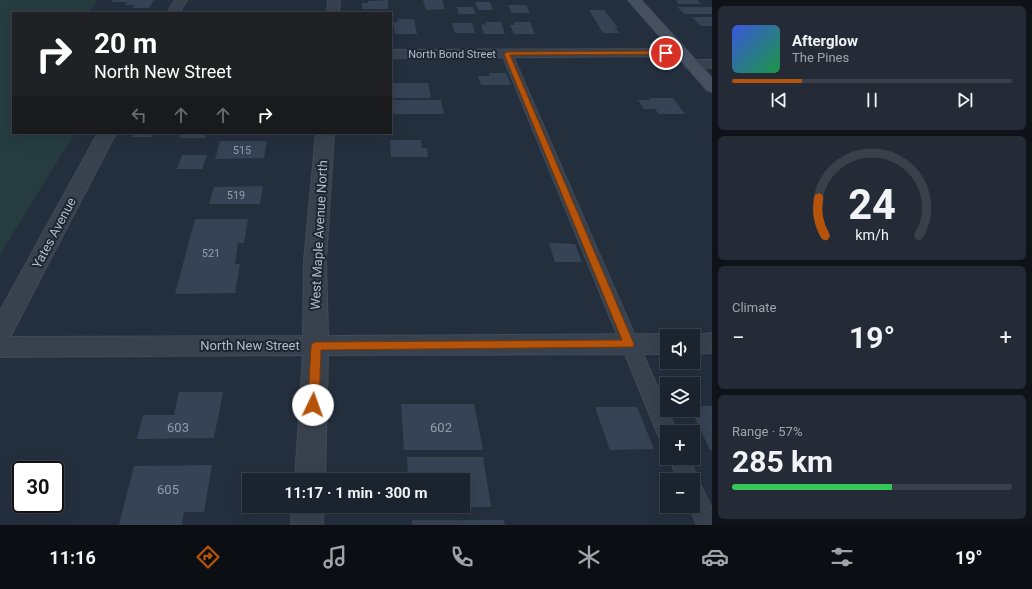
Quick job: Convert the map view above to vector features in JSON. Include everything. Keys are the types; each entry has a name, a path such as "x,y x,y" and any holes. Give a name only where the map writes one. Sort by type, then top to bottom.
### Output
{"main road":[{"path":"634,0 712,87"}],"street":[{"path":"174,12 180,0"},
{"path":"333,12 334,0"},
{"name":"North Bond Street","path":"392,54 681,53"},
{"path":"691,64 712,64"},
{"name":"Yates Avenue","path":"0,333 106,134"},
{"name":"West Maple Avenue North","path":"310,473 316,346 314,321 315,261 325,134"},
{"name":"North New Street","path":"0,347 660,344"},
{"path":"700,344 712,344"},
{"path":"307,525 308,513"}],"lane":[{"path":"507,54 664,425"},
{"path":"700,507 708,525"}],"green space":[{"path":"0,0 98,0 88,12 12,12 12,134 74,134 0,254"}],"building":[{"path":"113,0 154,0 149,8 132,8 134,5 125,5 127,2 111,2"},
{"path":"388,0 388,9 362,9 362,3 368,3 368,1"},
{"path":"423,0 442,0 445,9 426,10"},
{"path":"676,0 697,0 701,4 679,4"},
{"path":"475,2 490,2 493,10 478,10"},
{"path":"508,5 526,5 530,13 512,13"},
{"path":"457,7 473,7 476,14 459,14"},
{"path":"677,7 712,7 712,14 685,14"},
{"path":"589,10 604,10 618,28 615,28 619,33 603,33"},
{"path":"692,17 712,17 712,26 701,26"},
{"path":"397,19 414,19 417,34 395,34 393,22 398,22"},
{"path":"485,22 501,22 505,34 484,34 481,24 486,25"},
{"path":"514,22 530,22 535,34 514,34 510,25 515,25"},
{"path":"452,23 472,23 475,33 455,33"},
{"path":"489,73 506,73 511,85 481,85 478,76 490,76"},
{"path":"392,83 428,83 431,98 392,98"},
{"path":"649,98 673,98 685,114 659,114 655,109 644,109 638,100 650,100"},
{"path":"392,100 441,100 444,114 392,114"},
{"path":"134,134 152,134 151,137 132,137"},
{"path":"181,134 206,134 205,138 179,138"},
{"path":"390,140 421,140 422,148 427,148 428,157 391,157"},
{"path":"220,141 267,141 264,158 215,159"},
{"path":"182,155 207,155 202,169 177,169"},
{"path":"263,186 260,204 209,204 214,187"},
{"path":"195,219 248,219 244,243 238,243 235,264 240,264 235,293 175,294"},
{"path":"549,243 575,244 582,262 555,262"},
{"path":"179,392 223,392 214,438 137,439 143,415 174,415"},
{"path":"401,404 474,404 483,450 404,450"},
{"path":"700,406 712,406 712,450 710,450 700,429 700,425 698,425 694,417 700,417"},
{"path":"595,407 637,407 654,449 610,450"},
{"path":"407,457 483,457 491,507 470,507 470,473 408,473"},
{"path":"212,465 204,512 184,512 182,525 119,525 134,466"},
{"path":"412,520 504,520 505,525 412,525"}],"route":[{"path":"313,405 316,346 362,347 629,344 507,54 666,53"}]}
